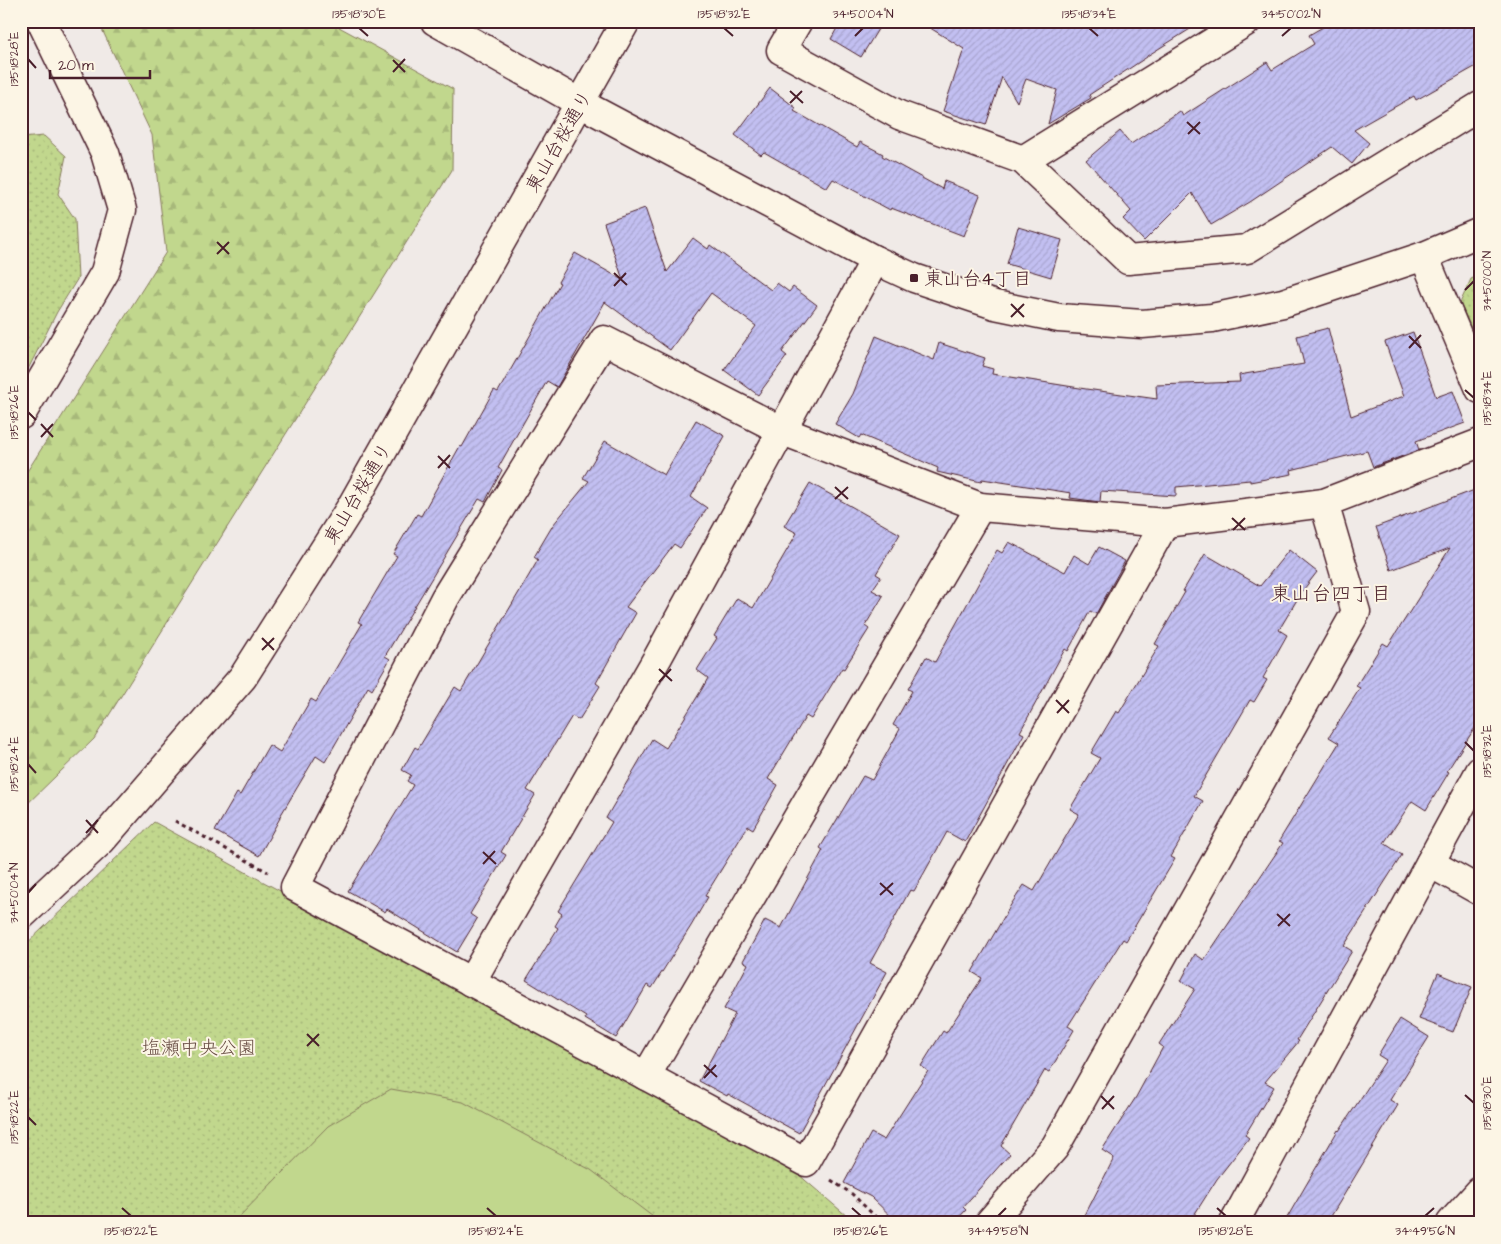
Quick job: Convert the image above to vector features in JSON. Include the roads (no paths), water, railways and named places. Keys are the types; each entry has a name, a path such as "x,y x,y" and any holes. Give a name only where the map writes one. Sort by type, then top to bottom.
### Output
{"street":[{"path":"21,414 105,272 122,210 105,153 41,21"},
{"path":"436,21 580,103 875,260 914,278 995,305 1060,318 1142,324 1212,318 1283,304 1424,256 1480,232"},
{"name":"東山台桜通り","path":"21,916 101,841 243,677 351,507 626,21"},
{"path":"798,21 781,50 898,115 1024,160 1128,260 1247,249 1480,106"},
{"path":"1024,160 1247,21"},
{"path":"1424,256 1480,389"},
{"path":"471,982 658,657 875,260"},
{"path":"1165,523 806,1162 295,887 445,598 604,340 783,430 980,507 1165,523 1324,503 1480,443"},
{"path":"989,1223 1055,1147 1356,612 1324,503"},
{"path":"646,1076 980,507"},
{"path":"1234,1223 1480,771"},
{"path":"1430,863 1480,891"},
{"path":"1451,1223 1480,1191"}],"place":[{"name":"東山台4丁目","path":"914,278"}],"district":[{"name":"東山台四丁目","path":"1331,593"}],"park label":[{"name":"塩瀬中央公園","path":"199,1047"}]}
